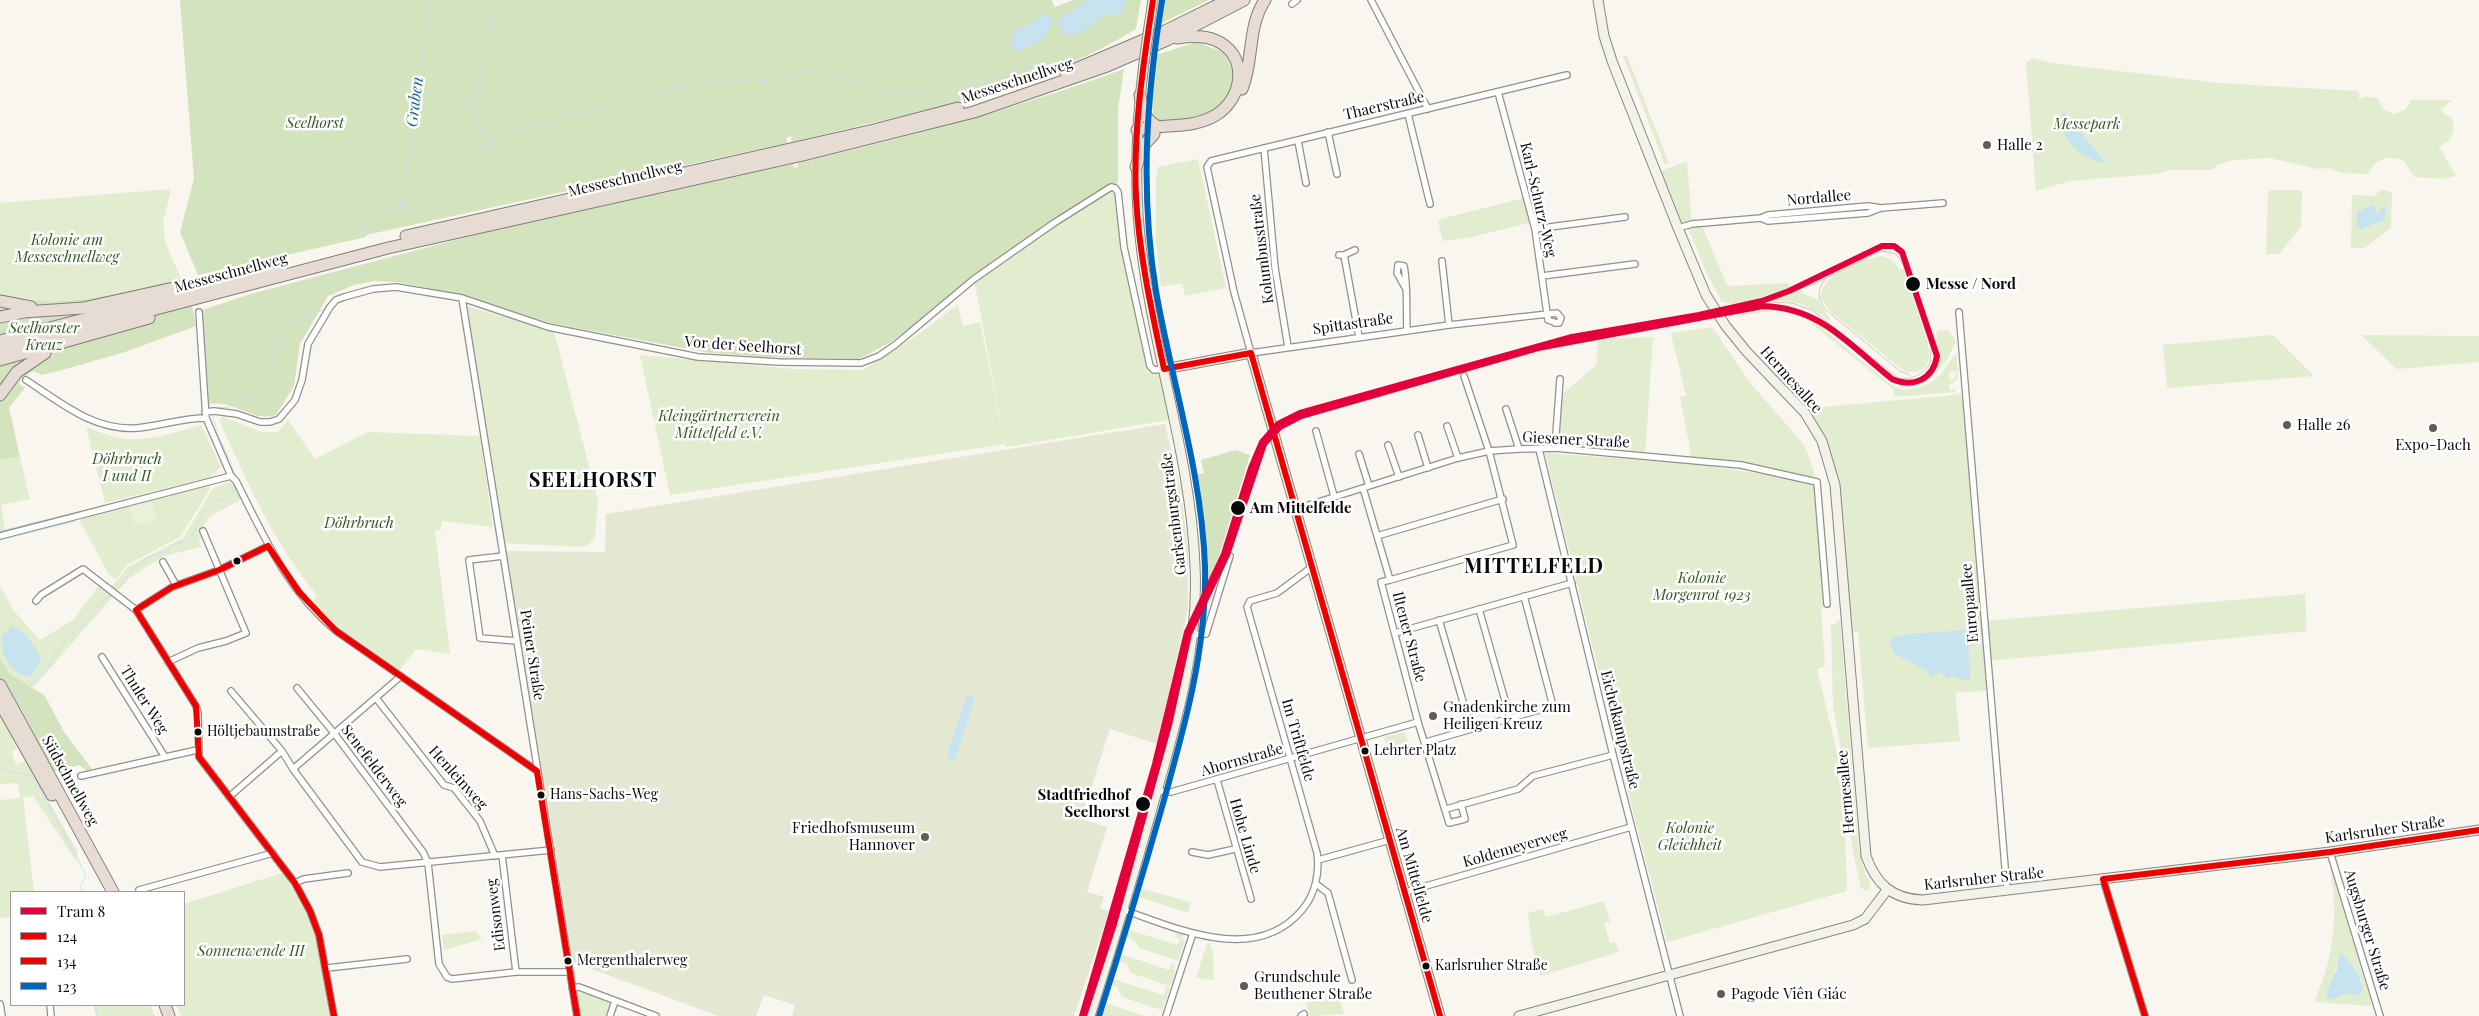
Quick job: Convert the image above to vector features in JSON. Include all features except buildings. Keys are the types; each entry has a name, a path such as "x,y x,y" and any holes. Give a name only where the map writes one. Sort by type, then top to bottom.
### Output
{"highway":[{"name":"Messeschnellweg","path":"0,341 450,225 874,130 973,104 1082,67 1228,0"},
{"name":"Messeschnellweg","path":"0,350 461,231 925,126 1054,86 1167,40 1244,0"},
{"path":"1137,130 1159,131 1203,124 1218,117 1232,106 1245,80 1255,20 1265,0"},
{"path":"1136,167 1143,146 1159,131 1193,124 1216,114 1230,103 1239,83 1235,58 1224,45 1200,36 1167,40"},
{"path":"1140,95 1148,121 1159,131"},
{"path":"0,317 24,312 92,307 235,274 268,271"},
{"path":"0,360 166,313 224,291"},
{"path":"0,301 56,310"},
{"path":"0,395 12,378 23,367 64,343"},
{"name":"Südschnellweg","path":"1,694 105,891"},
{"name":"Südschnellweg","path":"35,758 112,891"}],"main road":[{"name":"Garkenburgstraße","path":"1090,1016 1124,910 1182,699 1193,635 1196,568 1193,533 1183,461 1142,256 1136,167 1140,95 1153,0"},
{"name":"Hermesallee","path":"1598,0 1601,22 1609,52 1703,288 1725,325 1746,351 1805,413 1822,441 1830,464 1835,485 1866,856 1872,873 1886,890"},
{"name":"Spittastraße","path":"1164,369 1251,353"},
{"name":"Am Mittelfelde","path":"1251,353 1440,1016"},
{"name":"Karlsruher Straße","path":"1886,890 1903,898 1923,900 2330,852 2479,830"},
{"path":"1519,1016 1860,922 1886,890"}],"street":[{"path":"1371,0 1428,109"},
{"name":"Thaerstraße","path":"1208,163 1328,132 1567,75"},
{"name":"Karl-Schurz-Weg","path":"1498,92 1535,229 1547,314"},
{"path":"1408,114 1430,204"},
{"path":"1328,132 1337,174"},
{"path":"1298,141 1306,183"},
{"name":"Kolumbusstraße","path":"1264,148 1276,268 1288,347"},
{"name":"Am Mittelfelde","path":"1208,163 1234,292 1251,353"},
{"name":"Vor der Seelhorst","path":"26,380 82,416 108,426 135,428 209,413 236,414 260,422 270,422 285,414 299,390 308,344 336,300 373,289 396,287 462,298 548,327 698,357 779,362 861,362 879,356 894,346 974,279 1039,233 1104,190 1115,188 1124,247 1150,366 1154,370 1164,369"},
{"name":"Nordallee","path":"1678,228 1692,224 1761,218 1768,215 1868,206 1881,208 1943,203"},
{"path":"1535,229 1625,217"},
{"path":"1355,250 1341,255 1359,338"},
{"path":"1442,261 1449,325"},
{"path":"1542,276 1635,264"},
{"path":"1406,289 1407,331"},
{"name":"Peiner Straße","path":"462,298 577,1016"},
{"path":"199,312 209,413 234,479 268,546 287,577 315,613 400,676 537,771"},
{"name":"Europaallee","path":"1958,312 2007,891"},
{"path":"1557,313 1560,315 1561,321 1556,323 1548,320 1547,314 1557,313"},
{"name":"Spittastraße","path":"1251,353 1449,325 1547,314"},
{"path":"1390,580 1513,544 1503,499 1489,451 1464,376"},
{"path":"1555,448 1560,379"},
{"path":"1506,409 1520,449"},
{"path":"1447,426 1458,458"},
{"path":"1316,431 1334,496"},
{"path":"1418,435 1428,468"},
{"path":"1388,445 1399,477"},
{"name":"Giesener Straße","path":"1296,510 1334,496 1458,458 1489,451 1555,448 1741,465 1802,476 1817,482 1827,604"},
{"name":"Eichelkampstraße","path":"1539,449 1613,755 1680,1016"},
{"name":"Iltener Straße","path":"1359,454 1377,536 1390,580 1381,582 1418,722 1446,809"},
{"path":"0,536 234,479"},
{"path":"1377,536 1503,499"},
{"path":"168,662 198,648 226,641 246,633 203,531"},
{"path":"136,610 176,585 219,570 268,546"},
{"path":"503,556 470,560 480,638 517,641"},
{"path":"1193,635 1206,634 1230,556"},
{"path":"163,562 176,585"},
{"name":"Im Triftfelde","path":"1312,567 1277,593 1248,603 1247,607 1318,860 1316,884"},
{"path":"36,601 41,595 83,569 136,610 196,706 198,713 198,750 203,764 295,883 318,930 327,968 334,1016"},
{"path":"1395,632 1572,583"},
{"path":"1426,742 1553,706 1524,596"},
{"path":"1479,609 1510,718"},
{"path":"1438,620 1471,729"},
{"name":"Thuler Weg","path":"102,657 165,757"},
{"path":"293,769 400,676"},
{"name":"Senefelderweg","path":"297,688 334,733 423,852 428,862"},
{"path":"230,691 282,751 293,769 362,862 380,867 551,850"},
{"name":"Henleinweg","path":"376,698 444,785 454,788 480,821 498,855"},
{"path":"1362,739 1418,722"},
{"name":"Ahornstraße","path":"1157,791 1171,792 1362,739"},
{"path":"81,776 198,750"},
{"path":"229,797 282,751"},
{"path":"1461,804 1465,819 1450,823 1446,809 1461,804 1518,789 1533,776 1613,755"},
{"name":"Hohe Linde","path":"1217,780 1251,899"},
{"name":"Koldemeyerweg","path":"1405,892 1631,827"},
{"path":"1318,860 1390,840"},
{"path":"1192,852 1208,855 1235,848"},
{"name":"Augsburger Straße","path":"2330,852 2380,1016"},
{"path":"140,890 273,853"},
{"name":"Edisonweg","path":"498,855 516,972"},
{"path":"428,862 439,964 442,972 452,979 516,972 570,972"},
{"path":"295,883 304,879 348,873"},
{"path":"2102,879 2145,1016"},
{"path":"1124,910 1194,933 1234,941 1272,932 1298,916 1306,906 1316,884 1328,893 1352,980"},
{"path":"1166,1016 1194,933"},
{"path":"327,968 407,959"},
{"path":"572,988 579,987 656,1016"},
{"path":"610,1016 615,1001"},
{"path":"0,1004 2,1016"}],"green space":[{"name":"Seelhorst","path":"180,0 1052,0 1054,7 1074,0 1141,0 1136,29 1096,51 1055,70 969,99 792,142 791,136 786,138 787,143 366,235 366,237 198,275 180,232 194,179"},
{"path":"1164,0 1209,0 1160,24"},
{"path":"1197,42 1225,53 1235,76 1226,101 1207,115 1162,123 1153,114 1152,99 1156,55"},
{"path":"1623,56 1627,56 1669,163 1665,165"},
{"name":"Messepark","path":"2032,58 2052,63 2219,83 2357,91 2360,94 2358,97 2360,99 2365,97 2378,98 2383,109 2394,114 2405,110 2411,100 2452,100 2440,110 2452,119 2452,136 2447,142 2439,146 2456,176 2443,179 2414,177 2404,161 2393,158 2383,159 2374,164 2368,174 2341,173 2329,168 2318,169 2270,158 2234,160 2217,165 2213,170 2171,170 2155,174 2070,181 2036,191 2026,63"},
{"path":"1124,69 1118,108 1118,181 1115,188 1111,187 972,281 891,342 859,359 766,357 710,353 550,323 467,296 397,282 375,281 354,285 328,296 300,344 294,386 276,415 259,416 227,405 209,404 202,310 254,293 482,233 793,164 794,168 798,167 798,163 962,121"},
{"path":"1198,159 1226,288 1185,296 1182,283 1161,287 1156,241 1156,177 1158,167"},
{"path":"1687,161 1692,223 1701,223 1726,283 1729,286 1789,283 1788,288 1764,298 1747,302 1722,302 1707,274 1687,225 1678,228 1656,173"},
{"name":"Kleingärtnerverein Mittelfeld e.V.","path":"1115,188 1124,247 1151,369 1164,369 1175,419 1006,447 1005,444 670,495 640,355 794,369 863,370 916,336 958,304 963,326 980,322 1004,439 974,279 1032,238"},
{"name":"Kolonie am Messeschnellweg","path":"171,189 163,222 165,241 181,279 114,294 67,301 22,299 0,294 0,203"},
{"path":"2271,190 2300,190 2302,192 2301,227 2279,254 2266,254 2268,193"},
{"path":"2380,190 2389,191 2392,194 2391,228 2364,248 2351,248 2352,195 2375,196"},
{"path":"1524,198 1529,223 1467,238 1443,241 1438,221 1441,219"},
{"path":"1882,256 1894,261 1899,270 1904,268 1928,344 1929,357 1927,364 1922,370 1917,372 1906,372 1899,367 1831,312 1821,299 1822,291 1834,276 1854,264"},
{"name":"Seelhorster Kreuz","path":"181,279 193,310 196,326 125,352 42,375 33,371 21,379 19,384 25,388 9,407 20,457 0,459 0,294 22,299 67,301 114,294"},
{"path":"1801,290 1804,294 1817,299 1832,322 1811,308 1799,303 1772,301"},
{"path":"466,306 554,331 598,501 595,537 588,545 581,547 504,543"},
{"path":"1774,307 1802,312 1814,319 1826,327 1824,330 1893,386 1904,390 1922,387 1933,381 1941,374 1956,353 1958,371 1949,372 1950,380 1955,379 1955,374 1958,373 1957,380 1949,385 1950,390 1955,389 1955,392 1895,397 1893,389 1802,316 1779,310 1738,316 1736,312"},
{"name":"Kolonie Morgenrot 1923","path":"1712,327 1751,384 1801,441 1815,475 1822,520 1827,604 1821,609 1825,666 1817,669 1843,777 1847,891 1667,942 1632,808 1545,453 1696,464 1794,479 1741,465 1692,460 1680,396 1686,396 1671,333"},
{"path":"1948,330 1956,341 1948,358 1935,374 1939,358 1934,340 1937,339 1937,331"},
{"path":"2273,335 2314,376 2167,388 2163,345"},
{"path":"2361,335 2479,336 2479,362 2397,369"},
{"path":"1653,337 1645,456 1555,448 1558,398 1596,365 1598,339"},
{"path":"1965,394 1984,621 2305,594 2307,631 1988,661 1990,690 1955,693 1960,741 1868,748 1858,632 1847,633 1830,464 1805,413 1812,408"},
{"name":"Döhrbruch","path":"223,417 262,432 278,432 288,420 315,459 368,432 480,436 493,527 442,521 441,530 435,531 450,654 416,649 400,670 338,627 312,603 317,595 288,555 262,511 219,420"},
{"name":"Stadtfriedhof Seelhorst","path":"1165,424 1180,487 1188,549 1188,609 1157,744 1110,729 1081,819 1107,827 1087,892 1104,897 1100,908 1109,911 1074,1016 792,1016 795,1005 764,995 756,1016 718,1016 573,962 506,551 605,552 606,514"},
{"name":"Döhrbruch I und II","path":"201,425 221,467 210,477 105,503 86,427 117,437 137,439 165,435"},
{"path":"1236,450 1250,455 1219,556 1209,580 1203,571 1200,511 1193,476 1204,473 1201,460"},
{"path":"20,457 30,499 1,505 6,535 0,536 0,459"},
{"path":"230,482 242,499 209,517 200,531 204,537 198,540 201,547 164,556 129,578 33,688 9,673 0,658 0,586 13,610 40,640 73,620 100,584 109,589 129,566 183,538 213,488"},
{"path":"209,483 210,489 180,537 127,565 116,579 109,575 78,517"},
{"path":"152,498 156,520 134,526 129,504"},
{"path":"1837,619 1840,621 1859,851 1865,873 1871,885 1867,891 1861,888 1852,846 1847,782 1833,706 1831,624 1836,625"},
{"path":"0,658 9,673 45,696 64,732 92,769 86,770 79,765 62,771 30,770 0,715"},
{"path":"0,715 17,748 12,752 16,765 25,761 78,852 76,861 33,796 23,798 34,891 10,891 10,917 0,918 0,800 20,798 18,783 0,784"},
{"name":"Lehrter Platz","path":"1405,732 1410,750 1389,756 1384,737"},
{"path":"2330,865 2372,1006 2314,1002 2326,968 2333,935 2334,900","holes":["2342,953 2358,973 2353,993 2347,993 2334,972"]},
{"name":"Sonnenwende III","path":"282,873 303,906 310,923 321,959 331,1016 181,1016 176,1006 185,1006 185,904"},
{"path":"1139,888 1191,902 1188,913 1140,897 1136,907 1133,906"},
{"path":"1604,901 1610,922 1604,923 1610,943 1615,942 1619,952 1540,976 1532,946 1528,913 1543,909 1546,917"},
{"path":"1129,920 1132,921 1129,930 1177,945 1180,939 1175,937 1177,933 1184,935 1182,940 1185,941 1178,961 1139,948 1134,940 1127,937 1124,945 1121,944"},
{"path":"475,931 482,939 444,950 442,935"},
{"path":"1207,943 1210,944 1213,952 1214,980 1196,978"},
{"path":"1121,945 1124,946 1121,954 1169,970 1172,963 1175,964 1173,969 1176,970 1170,986 1131,973 1127,964 1116,960"},
{"path":"1113,969 1119,971 1115,972 1113,979 1163,995 1166,988 1163,985 1170,988 1162,1010 1122,997 1117,987 1108,984"},
{"path":"584,993 612,1003 608,1016 581,1016 577,994"},
{"path":"1338,993 1344,1014 1310,1016 1306,1003"},
{"path":"1105,994 1109,995 1106,1003 1145,1016 1098,1016"},
{"path":"94,1006 150,1006 155,1016 96,1016"}],"water":[{"path":"1087,0 1127,0 1119,17 1107,13 1080,33 1069,38 1060,27 1058,20"},
{"path":"1044,14 1050,16 1052,22 1044,39 1018,52 1010,45 1015,29 1032,23"},
{"path":"2063,110 2106,163 2087,157 2072,146 2063,130"},
{"path":"2371,206 2375,207 2376,212 2379,214 2382,207 2387,207 2384,220 2361,229 2357,227 2357,212"},
{"path":"12,626 21,631 29,640 41,659 38,667 29,677 17,672 12,667 2,649 1,636"},
{"path":"1968,630 1970,680 1961,680 1953,676 1947,679 1941,672 1932,677 1927,671 1894,654 1890,643 1891,638 1909,634"},
{"path":"967,694 975,697 955,760 946,758"},
{"path":"2342,953 2358,973 2363,990 2359,996 2349,993 2331,1000 2326,995 2337,969 2339,954"}],"waterway":[{"name":"Graben","path":"402,205 429,0"},
{"path":"359,237 364,222 384,210 405,207 421,211 439,194 454,169 463,169 485,148 491,146 490,135 480,130 472,107 483,73 487,68 484,62 492,30 484,0"},
{"path":"1119,17 1130,34"},
{"path":"1052,22 1058,20"},
{"path":"1017,68 1038,64 1042,57"},
{"path":"779,79 819,69 874,91 913,94 996,79 1000,75 1015,69 1016,61"},
{"path":"492,146 503,134 551,122 565,113 575,116 627,102 631,106 649,101 661,90 752,79 767,81"},
{"path":"213,408 229,407 240,399 260,393 276,360 279,346 288,325 305,315 323,310 334,297 334,290 346,273 360,275 370,271"},
{"path":"212,414 217,431"},
{"path":"217,433 231,463"},
{"path":"231,465 237,478"},
{"path":"116,590 125,581 132,569 148,557 168,550 174,544 189,540 202,516 209,508 228,496 236,488"},
{"path":"0,531 96,508"},
{"path":"0,540 76,521"},
{"path":"15,700 50,665 55,652 62,647 69,635 81,629 100,602 112,595"},
{"path":"0,769 34,776 86,875 81,885 82,891"},
{"path":"95,1006 97,1016"}],"tram line":[{"name":"8","path":"1082,1016 1155,764 1187,632 1224,554 1251,468 1262,442 1278,424 1300,413 1572,337 1699,315 1762,301 1789,291 1882,246 1894,246 1902,252 1937,356 1935,364 1927,376 1914,382 1907,383 1892,379 1848,341 1818,321 1802,313 1784,308 1763,306 1538,348 1301,416 1280,427 1264,444 1227,555 1189,634 1169,725 1114,924 1084,1016"},
{"path":"1769,299 1814,284 1881,251 1896,254 1904,266 1931,347 1930,363 1916,376 1903,379 1898,378 1812,310 1792,303 1772,302"},
{"path":"1826,279 1819,293 1825,309 1900,371 1910,375"}],"transit line":[{"name":"124","path":"1153,0 1142,73 1135,172 1143,262 1164,369"},
{"name":"123","path":"1099,1016 1147,859 1186,718 1198,658 1205,598 1203,532 1198,497 1156,291 1148,218 1147,146 1149,110 1156,38 1162,1"},
{"name":"124","path":"1251,353 1440,1016"},
{"name":"124","path":"1164,369 1251,353"},
{"name":"134","path":"268,546 219,570 172,587 136,610 196,706 199,757 295,883 310,911 319,935 334,1016"},
{"name":"134","path":"268,546 299,592 336,631 537,771"},
{"name":"134","path":"537,771 577,1016"},
{"name":"124","path":"2145,1016 2103,879 2330,852 2479,830"}],"place":[{"name":"Halle 2","path":"1987,145"},
{"name":"Messe / Nord","path":"1913,284"},
{"name":"Halle 26","path":"2287,425"},
{"name":"Expo-Dach","path":"2433,428"},
{"name":"Am Mittelfelde","path":"1238,508"},
{"name":"Gnadenkirche zum Heiligen Kreuz","path":"1433,716"},
{"name":"Höltjebaumstraße","path":"198,732"},
{"name":"Lehrter Platz","path":"1365,751"},
{"name":"Hans-Sachs-Weg","path":"541,795"},
{"name":"Stadtfriedhof Seelhorst","path":"1143,804"},
{"name":"Friedhofsmuseum Hannover","path":"925,837"},
{"name":"Mergenthalerweg","path":"568,961"},
{"name":"Karlsruher Straße","path":"1426,966"},
{"name":"Grundschule Beuthener Straße","path":"1244,986"},
{"name":"Pagode Viên Giác","path":"1721,994"}],"district":[{"name":"SEELHORST","path":"593,481"},
{"name":"MITTELFELD","path":"1534,567"}],"park label":[{"name":"Kolonie Gleichheit","path":"1690,836"}]}
